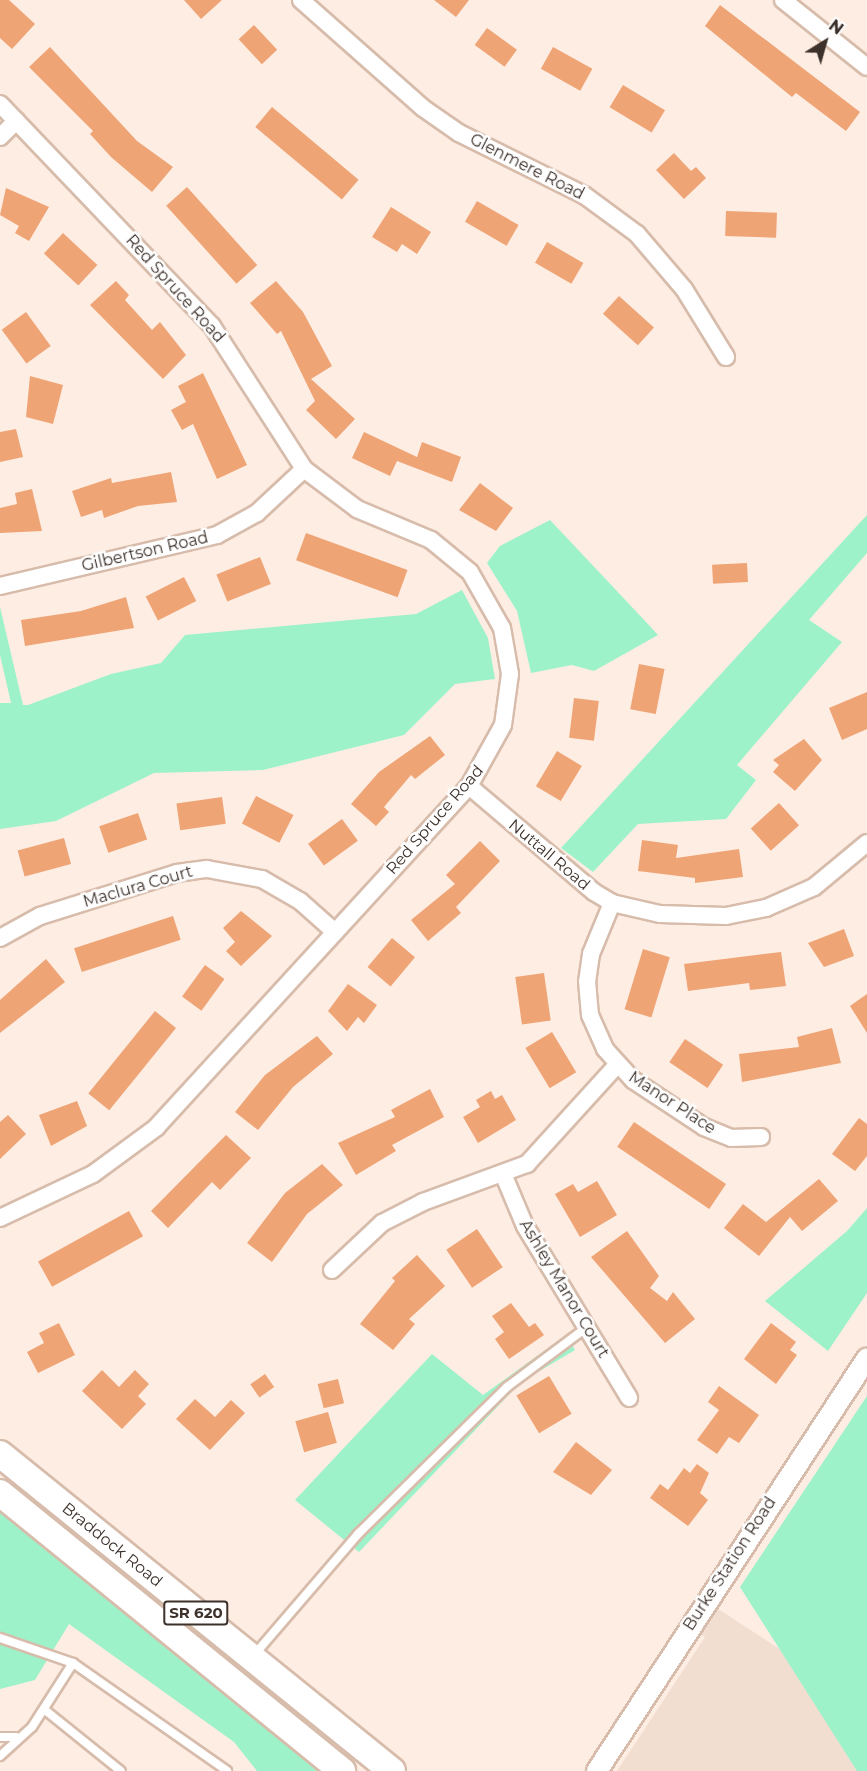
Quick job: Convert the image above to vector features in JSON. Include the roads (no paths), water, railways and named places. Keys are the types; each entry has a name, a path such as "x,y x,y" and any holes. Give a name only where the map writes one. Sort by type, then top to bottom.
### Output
{"main road":[{"name":"Braddock Road","path":"0,1454 392,1771"},
{"name":"Braddock Road","path":"0,1493 342,1771"}],"street":[{"name":"Glenmere Road","path":"301,0 423,108 459,133 584,195 637,234 684,289 726,357"},
{"path":"783,0 867,66"},
{"name":"Red Spruce Road","path":"0,104 212,326 304,469 357,508 443,548 470,572 491,602 507,648 509,700 495,746 469,786 142,1141 93,1174 0,1218"},
{"path":"0,137 16,121"},
{"name":"Gilbertson Road","path":"0,586 217,535 257,513 304,469"},
{"name":"Nuttall Road","path":"469,786 556,865 612,903 692,918 746,913 814,887 867,843"},
{"name":"Maclura Court","path":"0,938 40,916 177,873 207,869 243,873 272,884 335,932"},
{"name":"Manor Place","path":"612,903 591,954 587,981 596,1031 617,1065 704,1127 731,1138 761,1137"},
{"path":"332,1270 382,1223 423,1202 504,1176 554,1140 617,1065"},
{"name":"Ashley Manor Court","path":"504,1176 525,1226 629,1398"},
{"name":"Burke Station Road","path":"597,1771 867,1359"}],"lane":[{"path":"252,1658 358,1534 507,1387 586,1328"},
{"path":"0,1638 73,1663 227,1771"},
{"path":"0,1756 16,1737 45,1710 73,1663"},
{"path":"45,1710 121,1771"},
{"path":"0,1737 16,1737"}]}
